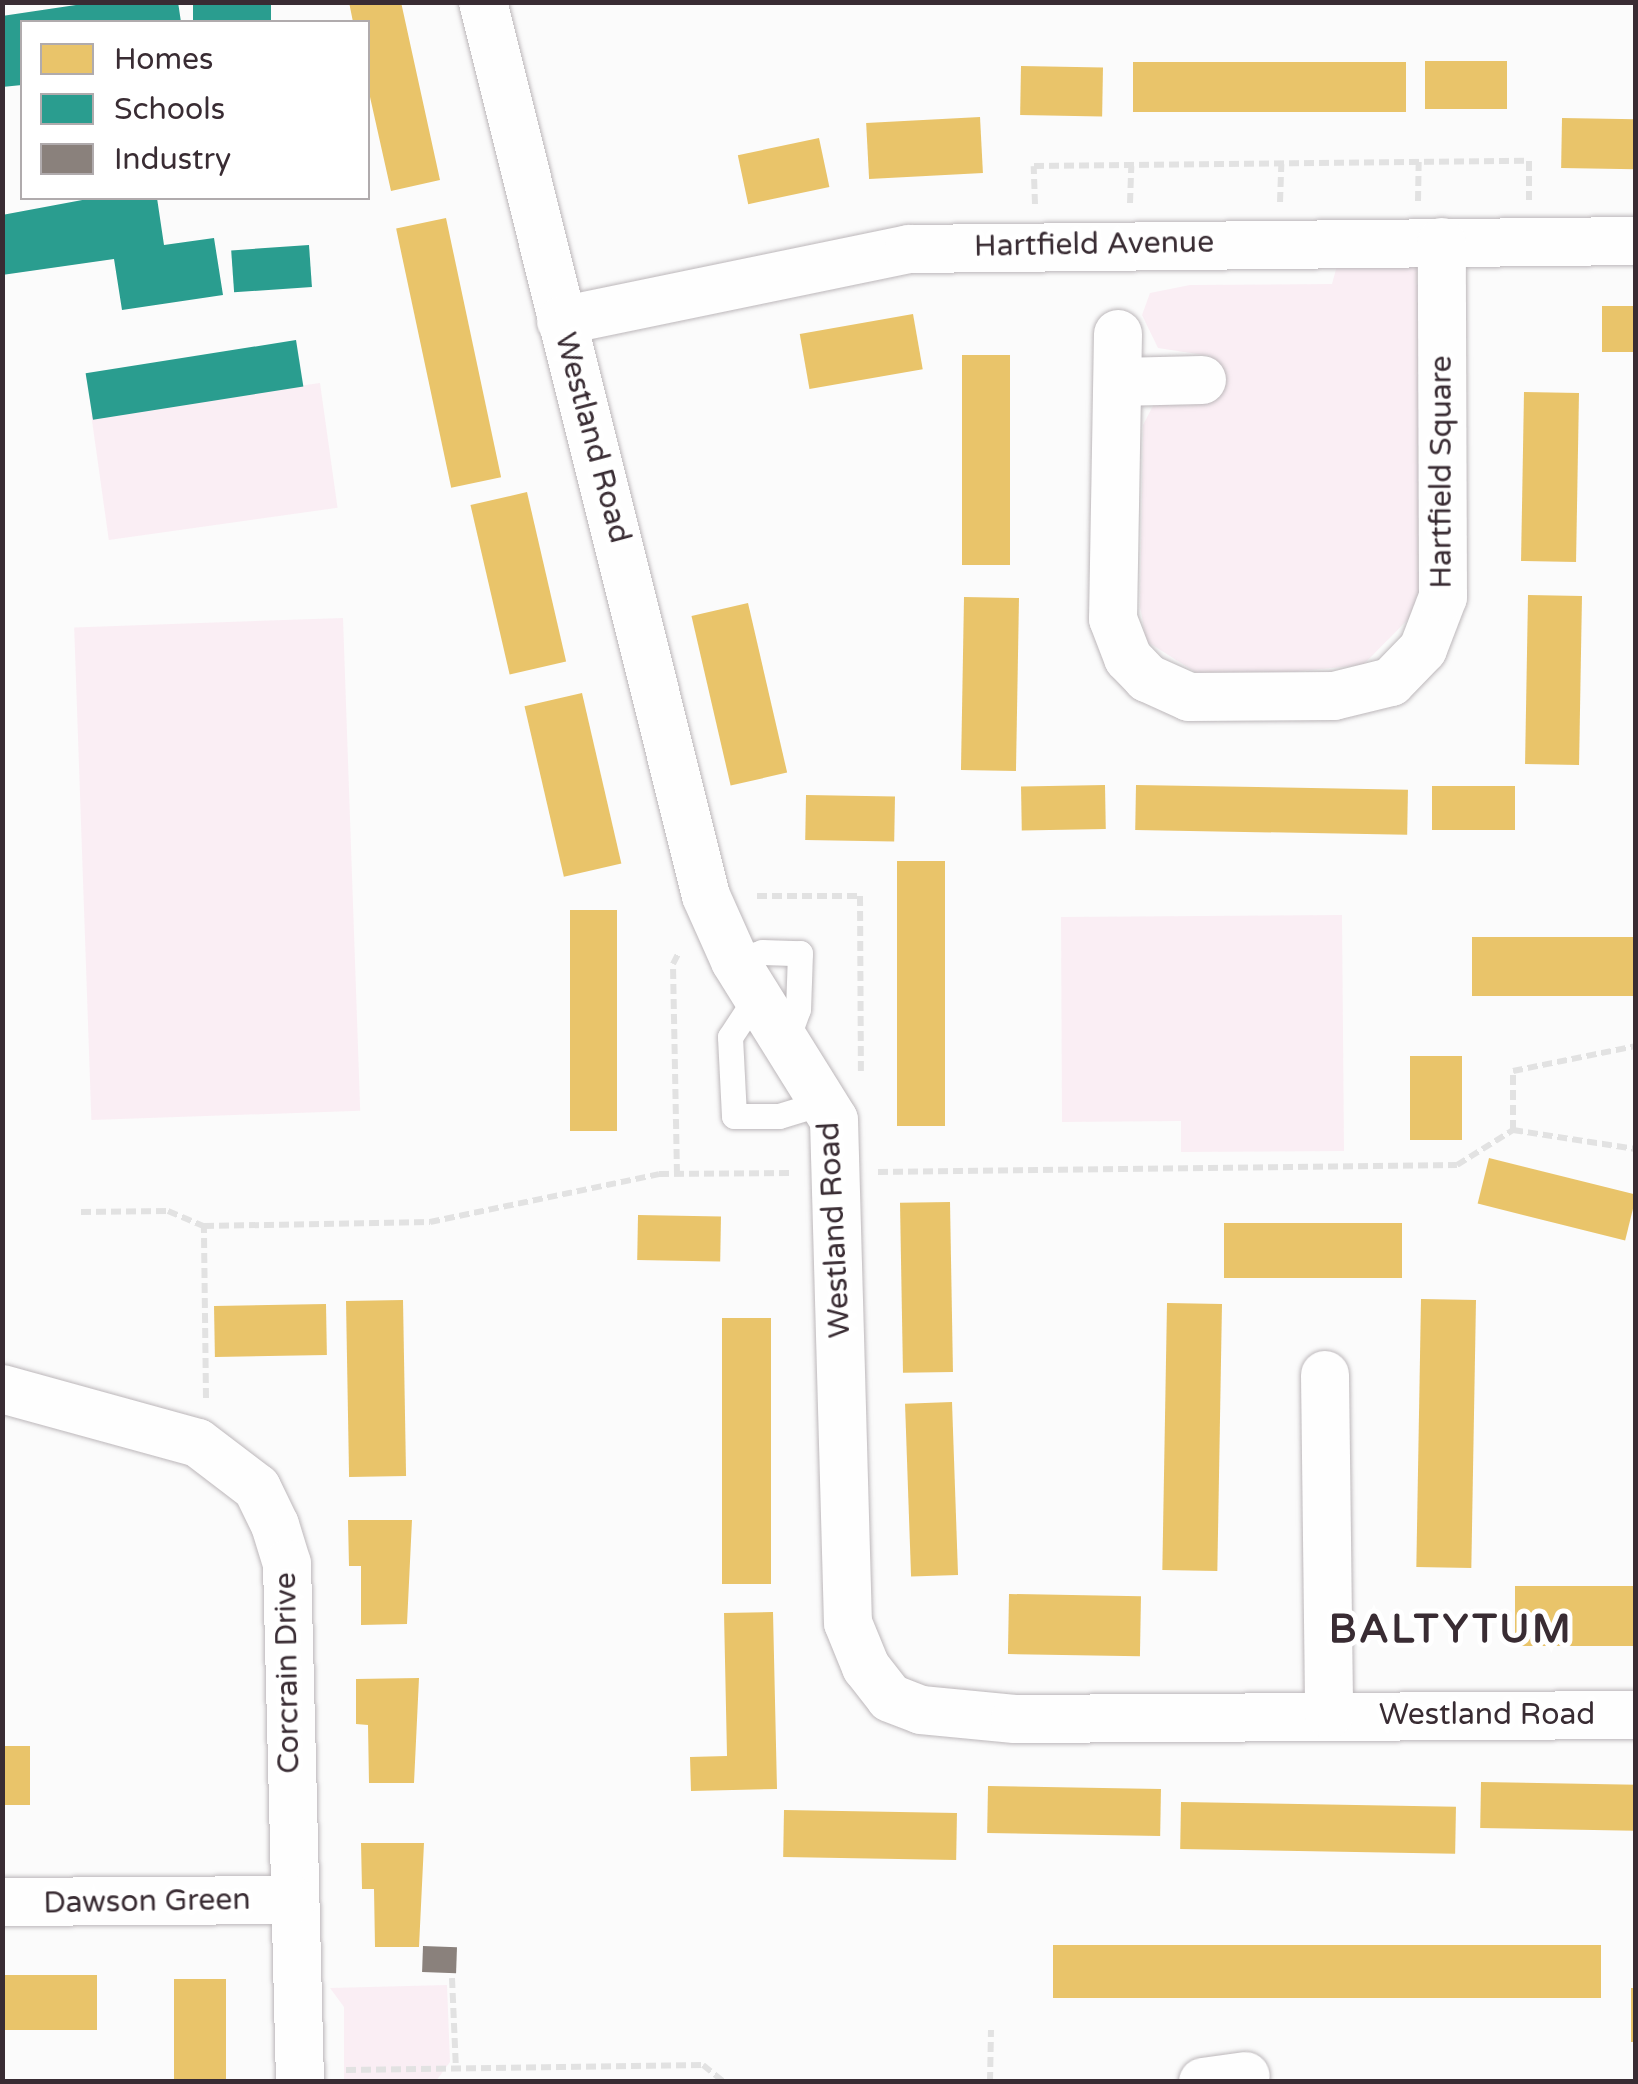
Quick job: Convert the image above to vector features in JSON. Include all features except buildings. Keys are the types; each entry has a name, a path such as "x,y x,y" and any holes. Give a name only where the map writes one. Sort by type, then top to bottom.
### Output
{"street":[{"name":"Westland Road","path":"483,2 561,322 661,697 706,896 746,978 834,1120 848,1622 866,1667 890,1698 921,1710 1015,1718 1636,1716"},
{"name":"Hartfield Avenue","path":"561,322 855,256 1036,246 1636,241"},
{"name":"Hartfield Square","path":"1118,334 1114,619 1138,668 1190,697 1334,696 1392,682 1422,649 1443,598 1442,242"},
{"path":"1118,382 1202,380"},
{"path":"1325,1375 1329,1714"},
{"name":"Corcrain Drive","path":"2,1389 198,1443 257,1488 287,1564 299,2076"},
{"name":"Dawson Green","path":"2,1902 292,1900"}],"lane":[{"path":"746,978 730,1037 734,1116 780,1116 824,1102"}],"path":[{"path":"1036,246 1034,166 1529,161 1530,241"},
{"path":"676,1174 673,964 706,896"},
{"path":"1513,1130 1513,1071 1636,1046"},
{"path":"80,1212 168,1211 204,1226 430,1222 676,1174 1457,1165 1513,1130 1636,1149"},
{"path":"198,1443 206,1412 204,1226"},
{"path":"452,1978 456,2069"},
{"path":"990,2082 991,2030"},
{"path":"299,2076 703,2065 724,2082"}],"shaded area":[{"path":"1342,247 1385,247 1435,276 1434,593 1363,665 1208,680 1146,641 1140,606 1143,425 1155,402 1206,398 1210,356 1158,348 1142,315 1150,293 1190,285 1332,284"},
{"path":"320,383 338,508 109,540 91,415"},
{"path":"343,618 360,1111 91,1120 74,627"},
{"path":"1342,915 1344,1151 1181,1152 1181,1121 1062,1122 1061,917"},
{"path":"447,1985 450,2062 436,2081 344,2081 344,2007 330,1988"}],"district":[{"name":"BALTYTUM","path":"1451,1629"}]}
